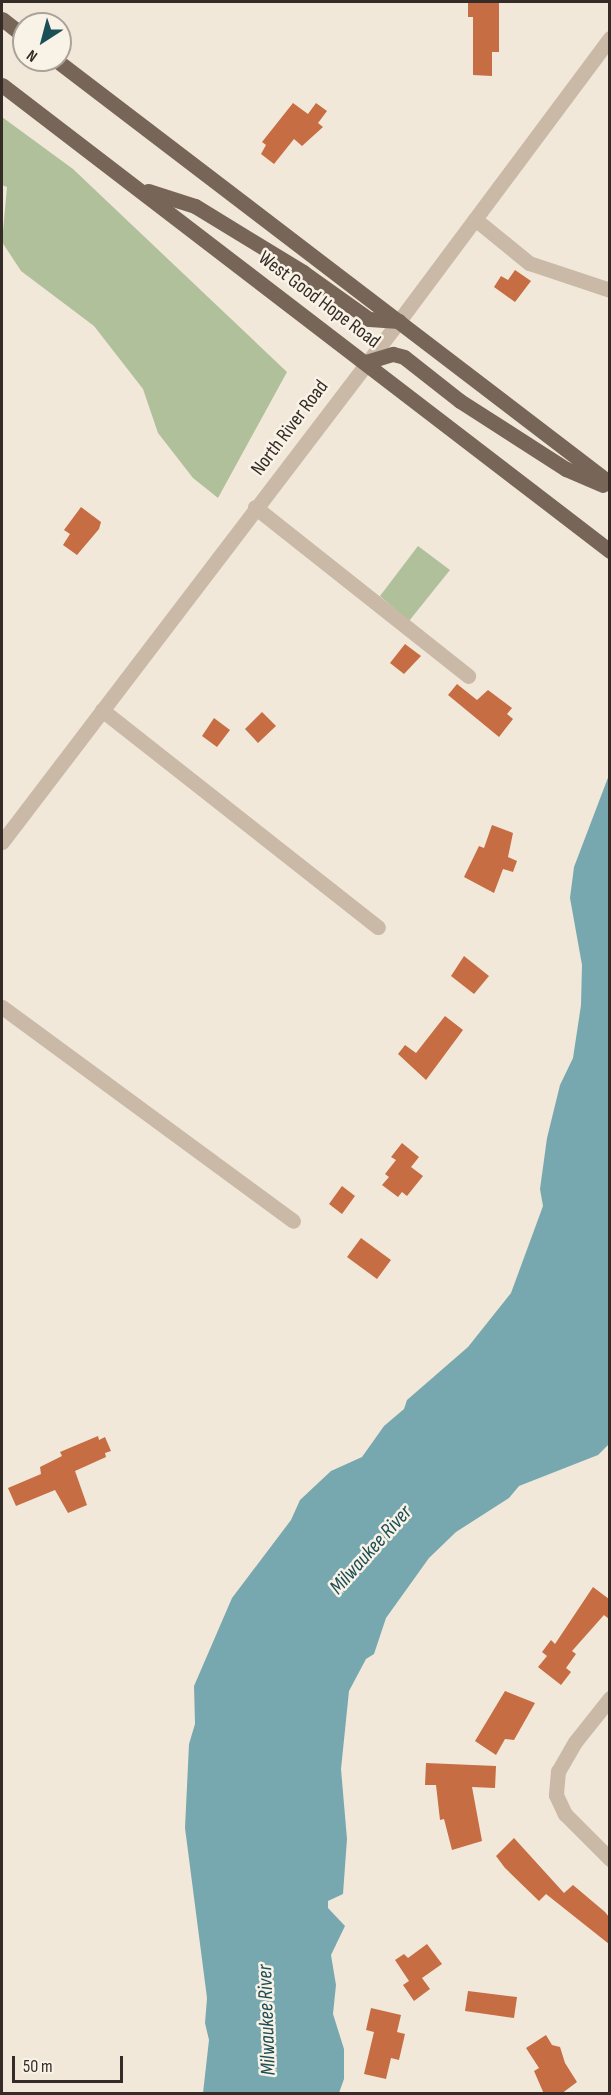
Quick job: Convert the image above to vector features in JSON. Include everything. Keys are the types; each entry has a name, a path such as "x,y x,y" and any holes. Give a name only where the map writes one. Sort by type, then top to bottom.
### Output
{"main road":[{"name":"West Good Hope Road","path":"72,72 609,483"},
{"name":"West Good Hope Road","path":"2,86 366,362 609,551"},
{"path":"137,188 195,206 303,272 369,319 399,321"},
{"path":"366,362 393,354 404,357 460,401 547,456 609,488"}],"street":[{"name":"North River Road","path":"2,839 399,321 609,38"},
{"path":"475,219 530,263 609,290"},
{"path":"255,507 468,676"},
{"path":"102,710 378,927"},
{"path":"2,1007 294,1221"},
{"path":"609,1698 575,1742 558,1771 556,1795 571,1822 609,1859"}],"green space":[{"path":"2,117 73,169 287,372 218,498 193,478 158,433 143,389 94,326 21,271 2,242 7,187 2,185"},
{"path":"418,546 450,570 409,621 380,596"}],"water":[{"name":"Milwaukee River","path":"609,775 609,1444 598,1455 519,1486 509,1498 456,1532 429,1558 386,1618 374,1654 366,1659 349,1691 341,1769 347,1839 343,1894 328,1901 328,1908 345,1926 331,1955 336,1985 333,2014 344,2049 344,2079 339,2093 203,2093 209,2040 205,2023 207,1998 185,1828 189,1744 195,1724 194,1686 232,1598 291,1520 300,1500 331,1471 362,1457 384,1426 404,1409 407,1400 468,1347 511,1293 543,1206 540,1189 547,1138 560,1085 573,1058 581,1005 582,965 570,898 574,867"}],"building":[{"path":"468,2 499,2 499,52 492,52 492,76 473,75 473,17 468,17"},
{"path":"293,103 308,114 316,103 327,111 318,123 323,127 302,146 294,139 274,164 261,154 266,145 262,142"},
{"path":"515,270 531,281 515,302 494,287 501,276 508,280"},
{"path":"81,507 101,522 99,529 77,555 63,545 70,534 64,530"},
{"path":"405,644 421,656 404,674 390,663"},
{"path":"457,684 477,700 488,690 512,708 507,714 513,719 499,737 448,695"},
{"path":"262,712 276,726 258,743 245,729"},
{"path":"214,718 230,730 217,747 202,736"},
{"path":"492,825 513,833 508,857 517,861 513,872 503,869 494,893 464,877 479,846 484,848"},
{"path":"464,956 489,976 474,994 451,976"},
{"path":"445,1016 463,1030 426,1080 398,1054 405,1045 416,1053"},
{"path":"402,1143 419,1157 411,1167 423,1176 407,1196 402,1192 398,1197 382,1185 389,1177 385,1174 396,1160 391,1157"},
{"path":"342,1186 355,1196 342,1214 329,1204"},
{"path":"361,1238 391,1260 377,1279 347,1257"},
{"path":"98,1436 99,1440 105,1437 111,1451 105,1453 106,1457 75,1471 87,1505 68,1513 55,1490 16,1506 8,1488 41,1474 40,1467 62,1456 60,1452"},
{"path":"593,1587 609,1599 609,1619 604,1615 572,1651 576,1654 566,1668 571,1672 561,1685 538,1667 547,1656 542,1652 551,1640 555,1644"},
{"path":"505,1691 535,1703 514,1740 505,1739 496,1755 475,1741"},
{"path":"426,1763 496,1766 495,1788 472,1787 482,1841 452,1850 444,1819 440,1820 436,1785 425,1785"},
{"path":"514,1838 564,1893 573,1885 605,1912 609,1917 609,1944 546,1894 539,1901 505,1868 496,1856"},
{"path":"427,1944 442,1964 422,1978 430,1989 414,2001 403,1985 409,1981 395,1960 404,1954 408,1958"},
{"path":"468,1991 517,1997 514,2018 465,2011"},
{"path":"371,2008 401,2015 397,2032 405,2034 399,2060 391,2058 386,2079 364,2074 374,2032 366,2030"},
{"path":"546,2035 552,2045 560,2047 565,2063 577,2082 561,2094 544,2094 534,2071 539,2068 526,2048"}]}
